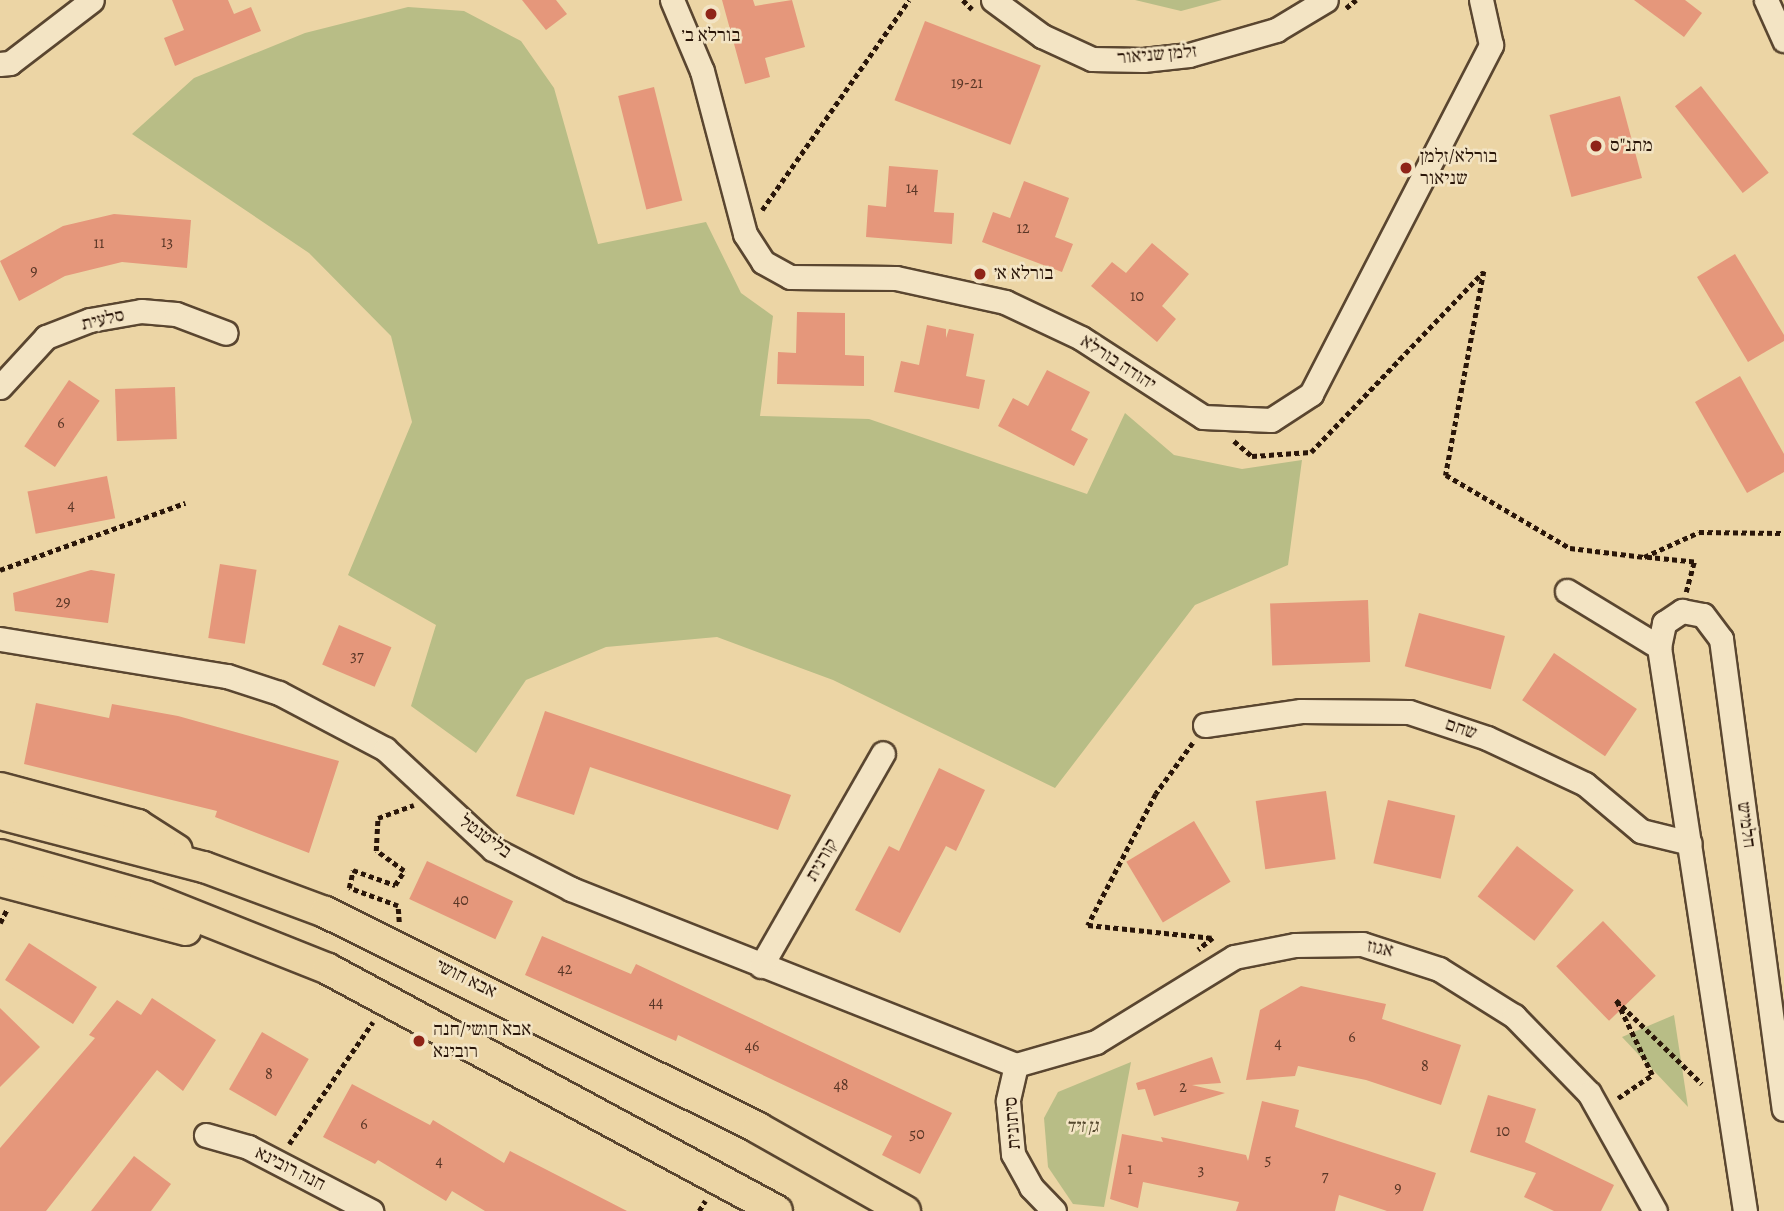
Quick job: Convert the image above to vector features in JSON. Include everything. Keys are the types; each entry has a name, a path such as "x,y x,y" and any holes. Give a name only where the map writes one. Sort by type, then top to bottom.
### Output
{"main road":[{"path":"0,788 138,825 204,867"},
{"name":"אבא חושי","path":"0,814 204,867 400,948 758,1128 905,1211"},
{"path":"0,855 145,896 328,969 776,1211"},
{"path":"0,881 328,969"}],"street":[{"path":"0,64 10,62 92,0"},
{"name":"יהודה בורלא","path":"673,0 702,71 745,234 763,262 790,277 896,278 1005,302 1081,338 1203,417"},
{"name":"זלמן שניאור","path":"993,0 1042,36 1092,59 1143,60 1189,55 1276,30 1326,0"},
{"path":"1203,417 1271,420 1311,394 1491,45 1481,0"},
{"path":"1766,0 1784,40"},
{"name":"סלעית","path":"0,387 46,337 90,320 141,311 176,314 226,333"},
{"path":"1567,591 1659,646"},
{"path":"1682,611 1664,623 1659,646 1745,1211"},
{"name":"חלמיש","path":"1682,611 1703,615 1721,639 1784,1109"},
{"name":"בליטנטל","path":"0,639 227,676 279,693 385,749 493,849 571,889 1016,1065"},
{"name":"שחם","path":"1205,726 1301,711 1409,712 1487,738 1585,784 1640,831 1690,843"},
{"name":"קורנית","path":"761,966 883,753"},
{"name":"אגוז","path":"1016,1065 1096,1042 1234,957 1295,945 1362,944 1439,969 1514,1016 1600,1111 1655,1211"},
{"name":"סיתונית","path":"1016,1065 1008,1101 1013,1154 1031,1187 1054,1211"},
{"name":"חנה רובינא","path":"206,1135 276,1162 371,1211"}],"path":[{"path":"745,234 909,0"},
{"path":"1203,417 1252,456 1311,452 1484,271 1446,475 1570,548 1694,562 1682,611"},
{"path":"0,570 184,503"},
{"path":"1644,557 1699,532 1784,533"},
{"path":"1194,954 1213,938 1088,925 1156,794 1205,726"},
{"path":"400,948 398,906 349,888 353,870 395,884 404,871 376,852 377,818 415,804 418,781"},
{"path":"1600,1111 1652,1075 1616,1000 1701,1085"},
{"path":"276,1162 387,1001"}],"green space":[{"path":"1135,0 1222,0 1181,11"},
{"path":"408,7 464,11 521,41 554,88 598,244 706,222 741,293 773,316 760,416 869,419 1087,494 1125,413 1174,455 1242,469 1302,460 1288,565 1195,605 1055,788 833,680 717,637 606,647 526,680 476,753 411,706 436,625 348,575 412,422 391,336 309,253 132,134 194,78 305,33"},
{"path":"1674,1015 1688,1107 1622,1037"},
{"name":"גן זיד","path":"1131,1062 1104,1207 1073,1204 1048,1167 1044,1118 1058,1092"}],"building":[{"path":"172,0 228,0 234,14 251,7 261,31 175,66 164,38 184,30"},
{"path":"522,0 556,0 567,14 546,30"},
{"path":"722,0 753,0 755,6 792,0 805,47 765,58 770,77 745,84"},
{"path":"1634,0 1685,0 1702,13 1684,37"},
{"path":"925,21 1041,65 1010,145 895,100"},
{"path":"1701,86 1769,173 1743,193 1675,106"},
{"path":"654,87 682,201 646,209 618,96"},
{"name":"מתנ\"ס","path":"1620,96 1642,178 1571,197 1549,115"},
{"path":"889,166 938,170 934,212 954,213 952,244 866,237 868,205 886,207"},
{"path":"1024,181 1069,198 1055,237 1073,244 1062,272 982,242 993,212 1010,218"},
{"path":"114,214 191,220 187,268 122,262 65,276 19,301 0,261 63,226"},
{"path":"1152,243 1189,274 1162,306 1176,319 1157,342 1091,286 1112,262 1126,273"},
{"path":"1735,254 1784,335 1784,341 1748,362 1697,277"},
{"path":"797,312 845,313 845,355 864,356 864,386 777,384 778,352 796,353"},
{"path":"927,325 946,329 946,338 949,329 974,334 966,376 985,380 979,409 894,392 901,361 919,365"},
{"path":"1047,370 1090,392 1071,430 1088,439 1074,466 998,426 1013,398 1028,406"},
{"path":"1740,376 1784,454 1784,472 1747,493 1695,402"},
{"path":"69,380 100,401 55,467 24,446"},
{"path":"175,387 177,439 117,441 115,389"},
{"path":"107,476 115,518 36,534 27,491"},
{"path":"220,564 257,570 245,644 208,638"},
{"path":"91,570 115,574 108,623 15,611 13,593"},
{"path":"1368,600 1370,662 1272,665 1270,603"},
{"path":"1419,613 1505,636 1491,689 1405,666"},
{"path":"339,625 391,647 375,687 322,665"},
{"path":"1554,653 1637,709 1605,756 1522,700"},
{"path":"36,703 109,718 112,704 178,716 339,761 309,853 215,817 217,811 24,764"},
{"path":"545,711 791,795 778,830 590,767 574,815 516,796"},
{"path":"939,768 985,790 956,851 946,846 900,933 855,910 889,846 899,851"},
{"path":"1326,791 1336,859 1265,869 1256,801"},
{"path":"1388,800 1455,816 1441,879 1373,863"},
{"path":"1194,821 1231,882 1163,923 1126,862"},
{"path":"1517,846 1574,890 1534,941 1478,896"},
{"path":"427,861 513,901 495,939 409,899"},
{"path":"1603,921 1656,976 1609,1021 1556,966"},
{"path":"542,936 631,974 636,964 952,1113 920,1174 882,1155 892,1136 678,1035 676,1041 525,975"},
{"path":"29,943 97,987 73,1024 5,980"},
{"path":"1301,986 1386,1004 1382,1019 1461,1045 1441,1105 1366,1080 1298,1066 1295,1076 1246,1080 1260,1010"},
{"path":"152,998 216,1040 183,1091 157,1070 46,1211 0,1211 0,1148 95,1038 89,1035 117,1000 141,1015"},
{"path":"0,1008 40,1047 0,1087"},
{"path":"262,1032 309,1059 276,1116 229,1089"},
{"path":"1212,1057 1221,1083 1192,1085 1225,1093 1154,1116 1145,1089 1138,1090 1136,1083"},
{"path":"352,1084 430,1125 433,1120 504,1163 510,1151 627,1211 485,1211 452,1191 446,1201 378,1160 375,1164 323,1137"},
{"path":"1488,1095 1536,1109 1525,1142 1614,1185 1601,1211 1554,1211 1524,1197 1536,1173 1470,1152"},
{"path":"1262,1101 1299,1110 1295,1127 1436,1173 1423,1211 1387,1211 1339,1195 1335,1211 1236,1211 1239,1202 1143,1182 1138,1208 1110,1199 1122,1134 1163,1142 1161,1137 1246,1155 1248,1161"},
{"path":"134,1156 171,1184 151,1211 91,1211"}],"place":[{"name":"בורלא ב׳","path":"711,14"},
{"name":"מתנ\"ס","path":"1596,146"},
{"name":"בורלא/זלמן שניאור","path":"1406,168"},
{"name":"בורלא א׳","path":"980,274"},
{"name":"אבא חושי/חנה רובינא","path":"419,1041"}]}
